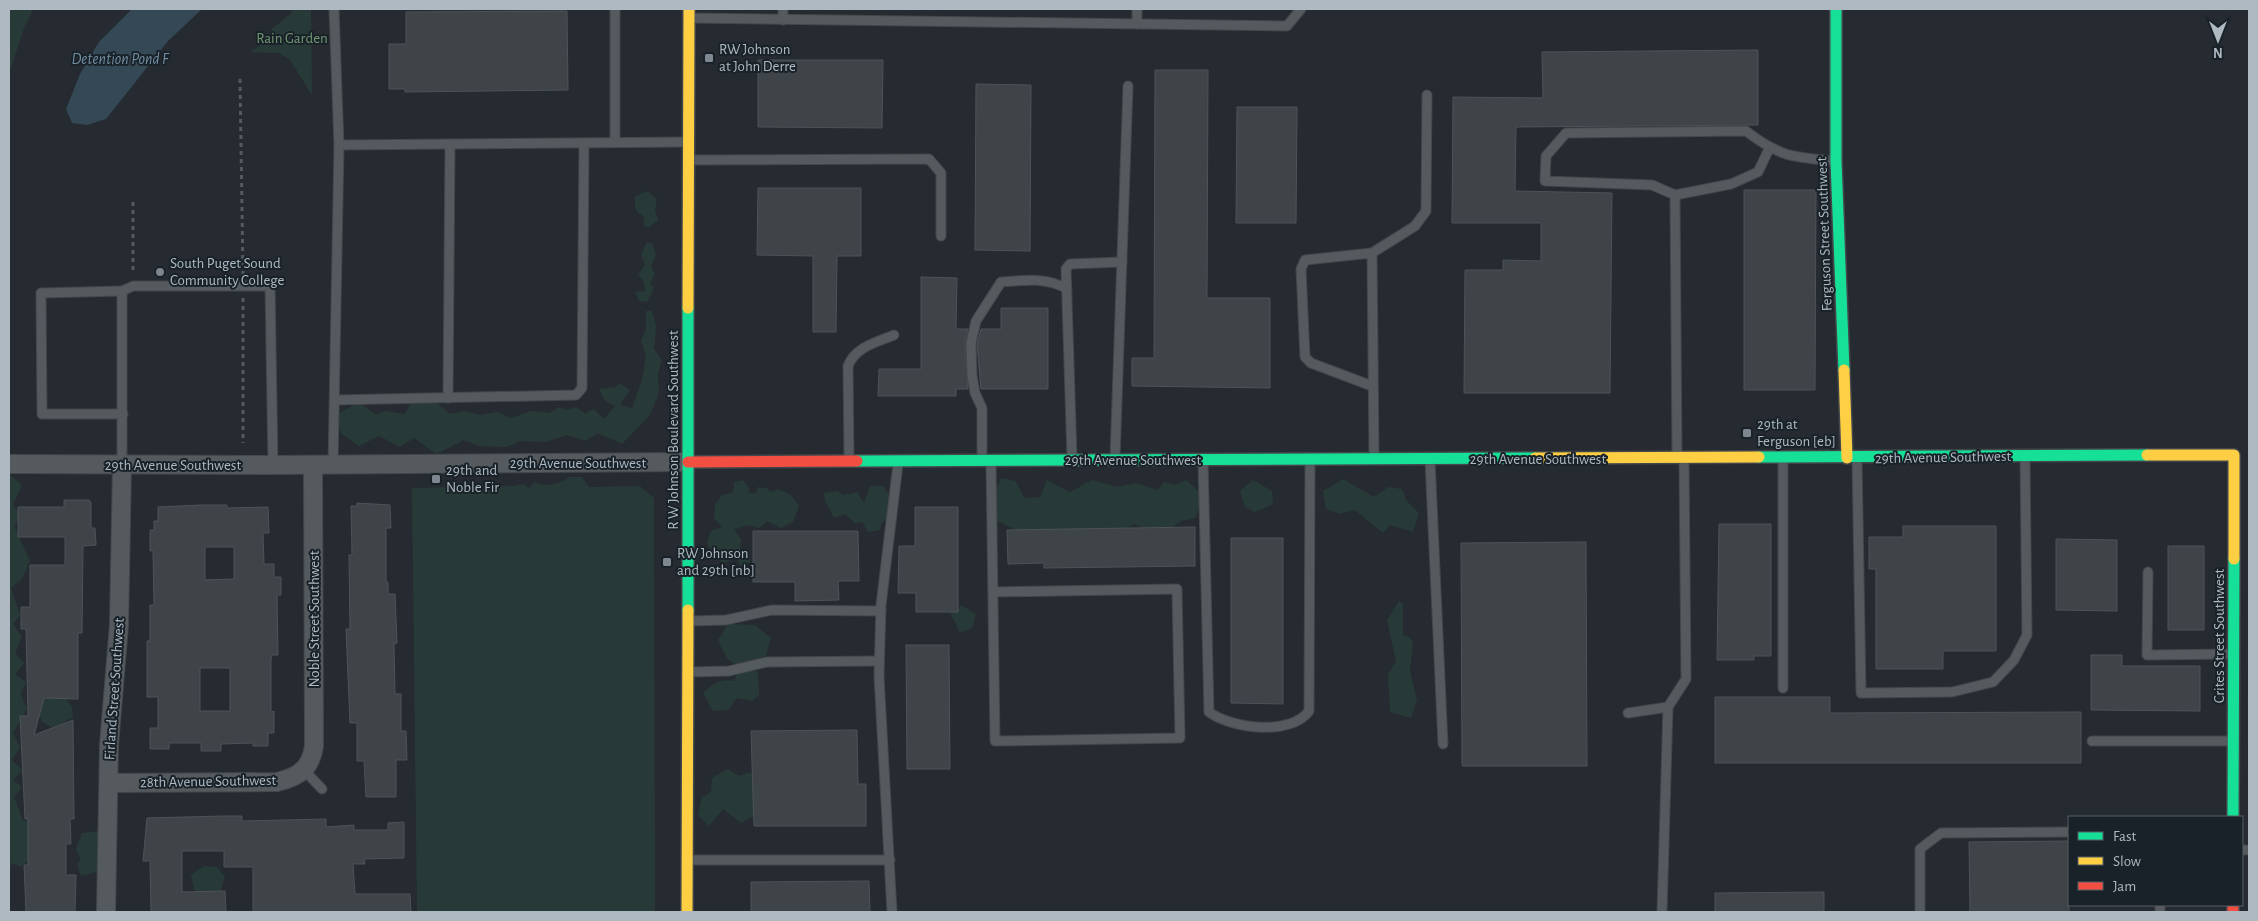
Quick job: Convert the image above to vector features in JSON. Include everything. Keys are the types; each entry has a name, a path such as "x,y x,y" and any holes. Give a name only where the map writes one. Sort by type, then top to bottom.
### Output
{"street":[{"name":"Ferguson Street Southwest","path":"1836,9 1836,161 1852,458"},
{"name":"R W Johnson Boulevard Southwest","path":"687,912 689,14"},
{"name":"29th Avenue Southwest","path":"13,464 122,466 2242,455"},
{"name":"Crites Street Southwest","path":"2233,816 2234,654 2238,639 2242,455"},
{"name":"Noble Street Southwest","path":"304,770 309,764 314,746 313,465"},
{"name":"Firland Street Southwest","path":"106,912 109,745 119,625 122,466"},
{"name":"28th Avenue Southwest","path":"109,783 277,782 296,776 304,770"}],"lane":[{"path":"334,9 339,145 334,465"},
{"path":"614,9 615,142"},
{"path":"783,9 784,20"},
{"path":"1137,9 1137,24"},
{"path":"689,14 784,20 1287,26 1301,9"},
{"path":"1115,460 1128,86"},
{"path":"1372,386 1310,362 1305,357 1302,269 1305,260 1372,253 1415,226 1426,211 1427,95"},
{"path":"1769,149 1758,172 1731,184 1675,195 1652,185 1545,181 1546,156 1566,133 1746,131 1769,149 1792,157 1836,161"},
{"path":"339,145 689,142"},
{"path":"335,400 576,395 582,388 584,143"},
{"path":"448,398 450,144"},
{"path":"689,160 929,159 941,173 941,236"},
{"path":"1662,912 1668,707 1686,678 1675,195"},
{"path":"1372,253 1374,460"},
{"path":"1072,460 1066,269 1070,264 1122,262"},
{"path":"993,592 1177,589 1180,738 995,741 993,592 986,462 982,408 975,393 972,376 971,343 976,321 1001,282 1056,282 1067,289"},
{"path":"123,414 42,414 41,293 122,291 133,286 270,286 273,465"},
{"path":"122,291 122,466"},
{"path":"849,461 848,366 851,359 865,346 894,335"},
{"path":"1852,458 1861,693 1943,692 1993,682 2014,660 2028,635 2025,457"},
{"path":"1783,458 1784,688"},
{"path":"1204,460 1209,712 1218,719 1250,727 1289,725 1304,718 1309,711 1310,460"},
{"path":"1430,460 1443,744"},
{"path":"892,912 879,661 881,611 898,461"},
{"path":"2148,572 2147,655 2234,654"},
{"path":"688,621 726,620 772,610 881,611"},
{"path":"688,672 729,671 767,662 879,661"},
{"path":"1628,713 1668,707"},
{"path":"2092,741 2234,740"},
{"path":"304,770 322,789"},
{"path":"1920,912 1920,849 1942,833 2068,832"},
{"path":"687,860 890,860"}],"path":[{"path":"240,79 243,274"},
{"path":"133,202 133,273"},
{"path":"243,298 243,443"}],"green space":[{"path":"9,9 33,9 24,28 9,74"},
{"name":"Rain Garden","path":"290,9 311,9 312,95 290,60 279,53 250,52 267,41 272,29 293,12"},
{"path":"647,191 657,199 655,211 658,220 649,227 644,226 644,217 636,211 634,197"},
{"path":"647,242 652,243 656,255 651,266 655,273 650,284 654,287 648,301 640,302 635,292 645,291 643,280 638,275 645,265 641,255"},
{"path":"646,311 652,311 656,326 654,349 662,360 658,374 659,393 650,415 622,444 598,433 585,441 567,435 546,442 519,441 507,447 478,446 464,440 436,454 414,438 400,447 379,436 359,446 341,433 336,415 359,402 376,415 385,411 405,414 411,402 430,397 450,414 465,411 481,415 497,412 511,418 531,411 549,413 560,407 567,410 576,407 585,414 594,409 604,419 615,406 605,401 599,389 616,387 619,383 630,390 620,405 632,408 642,380 646,355 641,341 646,329"},
{"path":"9,474 22,485 13,504 21,516 14,526 30,561 22,579 11,588 20,615 13,624 22,637 15,653 24,663 15,674 26,682 21,694 27,709 13,733 20,747 12,760 22,770 13,780 22,787 14,797 23,821 50,821 35,829 28,829 28,850 31,852 27,862 20,867 13,863 9,867"},
{"path":"570,477 582,477 589,487 640,486 654,498 655,912 417,912 412,488 513,486 524,484 529,488 534,482 544,485 553,484"},
{"path":"1001,478 1016,481 1024,498 1040,497 1047,480 1070,492 1092,480 1117,487 1135,483 1158,490 1164,482 1175,485 1186,480 1204,496 1195,518 1181,521 1161,535 1134,524 1110,538 1022,533 997,521 991,502"},
{"path":"1343,479 1374,497 1388,487 1402,489 1406,500 1419,513 1413,532 1390,525 1383,533 1355,510 1340,514 1326,509 1323,491"},
{"path":"743,480 749,488 749,493 756,493 758,487 767,488 770,492 778,489 791,495 799,506 793,522 781,528 767,521 759,528 749,525 734,529 741,539 740,550 749,552 750,562 741,566 736,557 725,563 712,557 707,541 711,531 722,527 714,518 715,505 722,495 733,492 734,482"},
{"path":"1253,480 1272,491 1273,504 1255,512 1245,507 1240,491"},
{"path":"870,486 883,486 889,495 893,495 889,518 882,522 880,530 868,532 862,522 855,523 845,514 834,518 825,501 824,493 837,491 844,495 857,492 864,503"},
{"path":"1399,601 1403,604 1403,635 1409,637 1413,642 1410,671 1417,700 1411,718 1390,712 1388,675 1396,661 1387,620"},
{"path":"962,605 976,614 972,628 960,633 950,612 957,612 958,608"},
{"path":"728,624 755,625 771,638 766,656 749,661 758,674 759,695 752,701 737,698 728,710 713,711 703,693 717,682 725,680 734,681 738,671 742,668 727,659 718,640"},
{"path":"44,698 65,698 72,707 73,717 53,728 42,722 41,718 36,715"},
{"path":"728,769 739,776 750,772 762,784 761,809 754,816 741,823 723,809 709,826 698,815 702,797 711,792 712,778"},
{"path":"98,831 102,838 100,871 81,876 77,864 81,859 76,849 82,833"},
{"path":"204,866 217,867 225,877 220,892 208,893 194,890 191,875"}],"water":[{"name":"Detention Pond F","path":"132,9 202,9 168,41 106,119 87,125 72,123 66,109 80,74 99,42"}],"building":[{"path":"567,11 568,90 405,92 405,89 389,89 389,44 406,44 406,12"},
{"path":"1758,50 1758,125 1516,127 1515,191 1612,193 1610,393 1464,393 1465,270 1503,270 1503,260 1541,261 1541,223 1452,223 1453,97 1543,98 1542,52"},
{"path":"758,60 883,60 882,128 758,127"},
{"path":"1155,70 1208,70 1207,298 1270,298 1270,388 1132,386 1132,358 1154,358"},
{"path":"976,84 1031,85 1030,251 975,250"},
{"path":"1237,107 1297,107 1296,223 1236,223"},
{"path":"758,188 861,188 861,256 837,256 836,332 813,332 813,256 757,255"},
{"path":"1744,190 1816,190 1815,390 1744,390"},
{"path":"921,277 957,278 956,329 968,329 965,343 968,389 956,389 956,396 878,396 879,369 921,369"},
{"path":"1001,308 1048,308 1048,389 981,389 977,344 981,329 1001,329"},
{"path":"64,500 89,500 91,502 91,528 95,528 96,545 83,546 82,633 78,633 78,699 44,698 34,735 73,720 74,819 70,819 71,844 66,844 66,875 76,875 75,912 26,912 24,865 28,865 28,819 25,819 20,716 28,716 26,629 21,629 21,607 30,607 30,565 65,565 65,537 18,537 18,507 64,507"},
{"path":"357,503 390,505 391,528 386,528 386,582 388,582 388,594 395,594 397,643 394,644 395,694 401,694 401,731 406,731 407,760 396,760 396,797 366,797 364,761 357,761 357,723 350,723 346,629 350,629 349,555 352,555 351,506 357,506"},
{"path":"227,505 227,508 268,507 269,533 263,533 264,564 274,564 274,577 281,577 281,595 277,595 278,655 272,655 271,658 271,712 274,711 274,733 268,733 268,746 253,746 253,743 221,744 221,751 201,751 201,743 169,743 169,749 150,749 150,728 158,728 158,697 147,697 147,641 150,641 150,605 154,605 153,551 150,551 150,530 154,530 154,521 158,521 158,507","holes":["205,547 234,547 234,579 205,580","200,668 230,668 230,711 200,711"]},
{"path":"915,507 958,507 958,612 916,612 916,593 898,593 899,546 915,546"},
{"path":"1719,524 1771,524 1771,656 1754,656 1754,660 1717,660"},
{"path":"1903,526 1996,526 1996,651 1943,651 1943,669 1876,669 1876,569 1869,569 1869,537 1903,537"},
{"path":"1195,527 1195,566 1044,568 1044,563 1008,564 1007,530"},
{"path":"753,531 858,531 859,581 838,581 839,600 795,601 795,582 753,582"},
{"path":"1231,538 1283,538 1283,704 1231,703"},
{"path":"2056,539 2117,540 2117,611 2056,610"},
{"path":"1586,542 1587,766 1462,766 1461,543"},
{"path":"2168,546 2204,546 2204,630 2168,630"},
{"path":"906,645 949,645 950,769 907,769"},
{"path":"2091,655 2122,655 2122,666 2200,666 2200,711 2091,710"},
{"path":"1715,697 1830,697 1830,713 2081,712 2081,763 1715,763"},
{"path":"857,730 858,784 866,784 866,826 754,826 751,731"},
{"path":"242,816 242,821 326,819 326,827 354,825 354,830 388,830 388,823 404,822 404,858 364,859 365,864 353,864 355,894 410,894 411,912 253,912 253,867 224,867 224,851 182,851 182,892 225,891 226,912 151,912 150,861 143,861 147,818"},
{"path":"2068,841 2069,912 1970,912 1969,842"},
{"path":"869,881 870,912 751,912 751,882"},
{"path":"1824,892 1824,912 1715,912 1715,893"}],"traffic: fast":[{"path":"1836,9 1836,161 1844,370"},
{"path":"688,308 688,610"},
{"path":"1759,457 2147,455"},
{"path":"857,461 1535,458"},
{"path":"2233,816 2234,559"}],"traffic: slow":[{"path":"688,308 689,9"},
{"path":"1844,370 1847,458"},
{"path":"2147,455 2234,455 2234,559"},
{"path":"1535,458 1759,457"},
{"path":"687,912 688,610"}],"traffic: jam":[{"path":"688,462 857,461"},
{"path":"2233,906 2233,912"}],"place":[{"name":"RW Johnson at John Derre","path":"709,58"},
{"name":"South Puget Sound Community College","path":"160,272"},
{"name":"29th at Ferguson [eb]","path":"1747,433"},
{"name":"29th and Noble Fir","path":"436,479"},
{"name":"RW Johnson and 29th [nb]","path":"667,562"}]}
